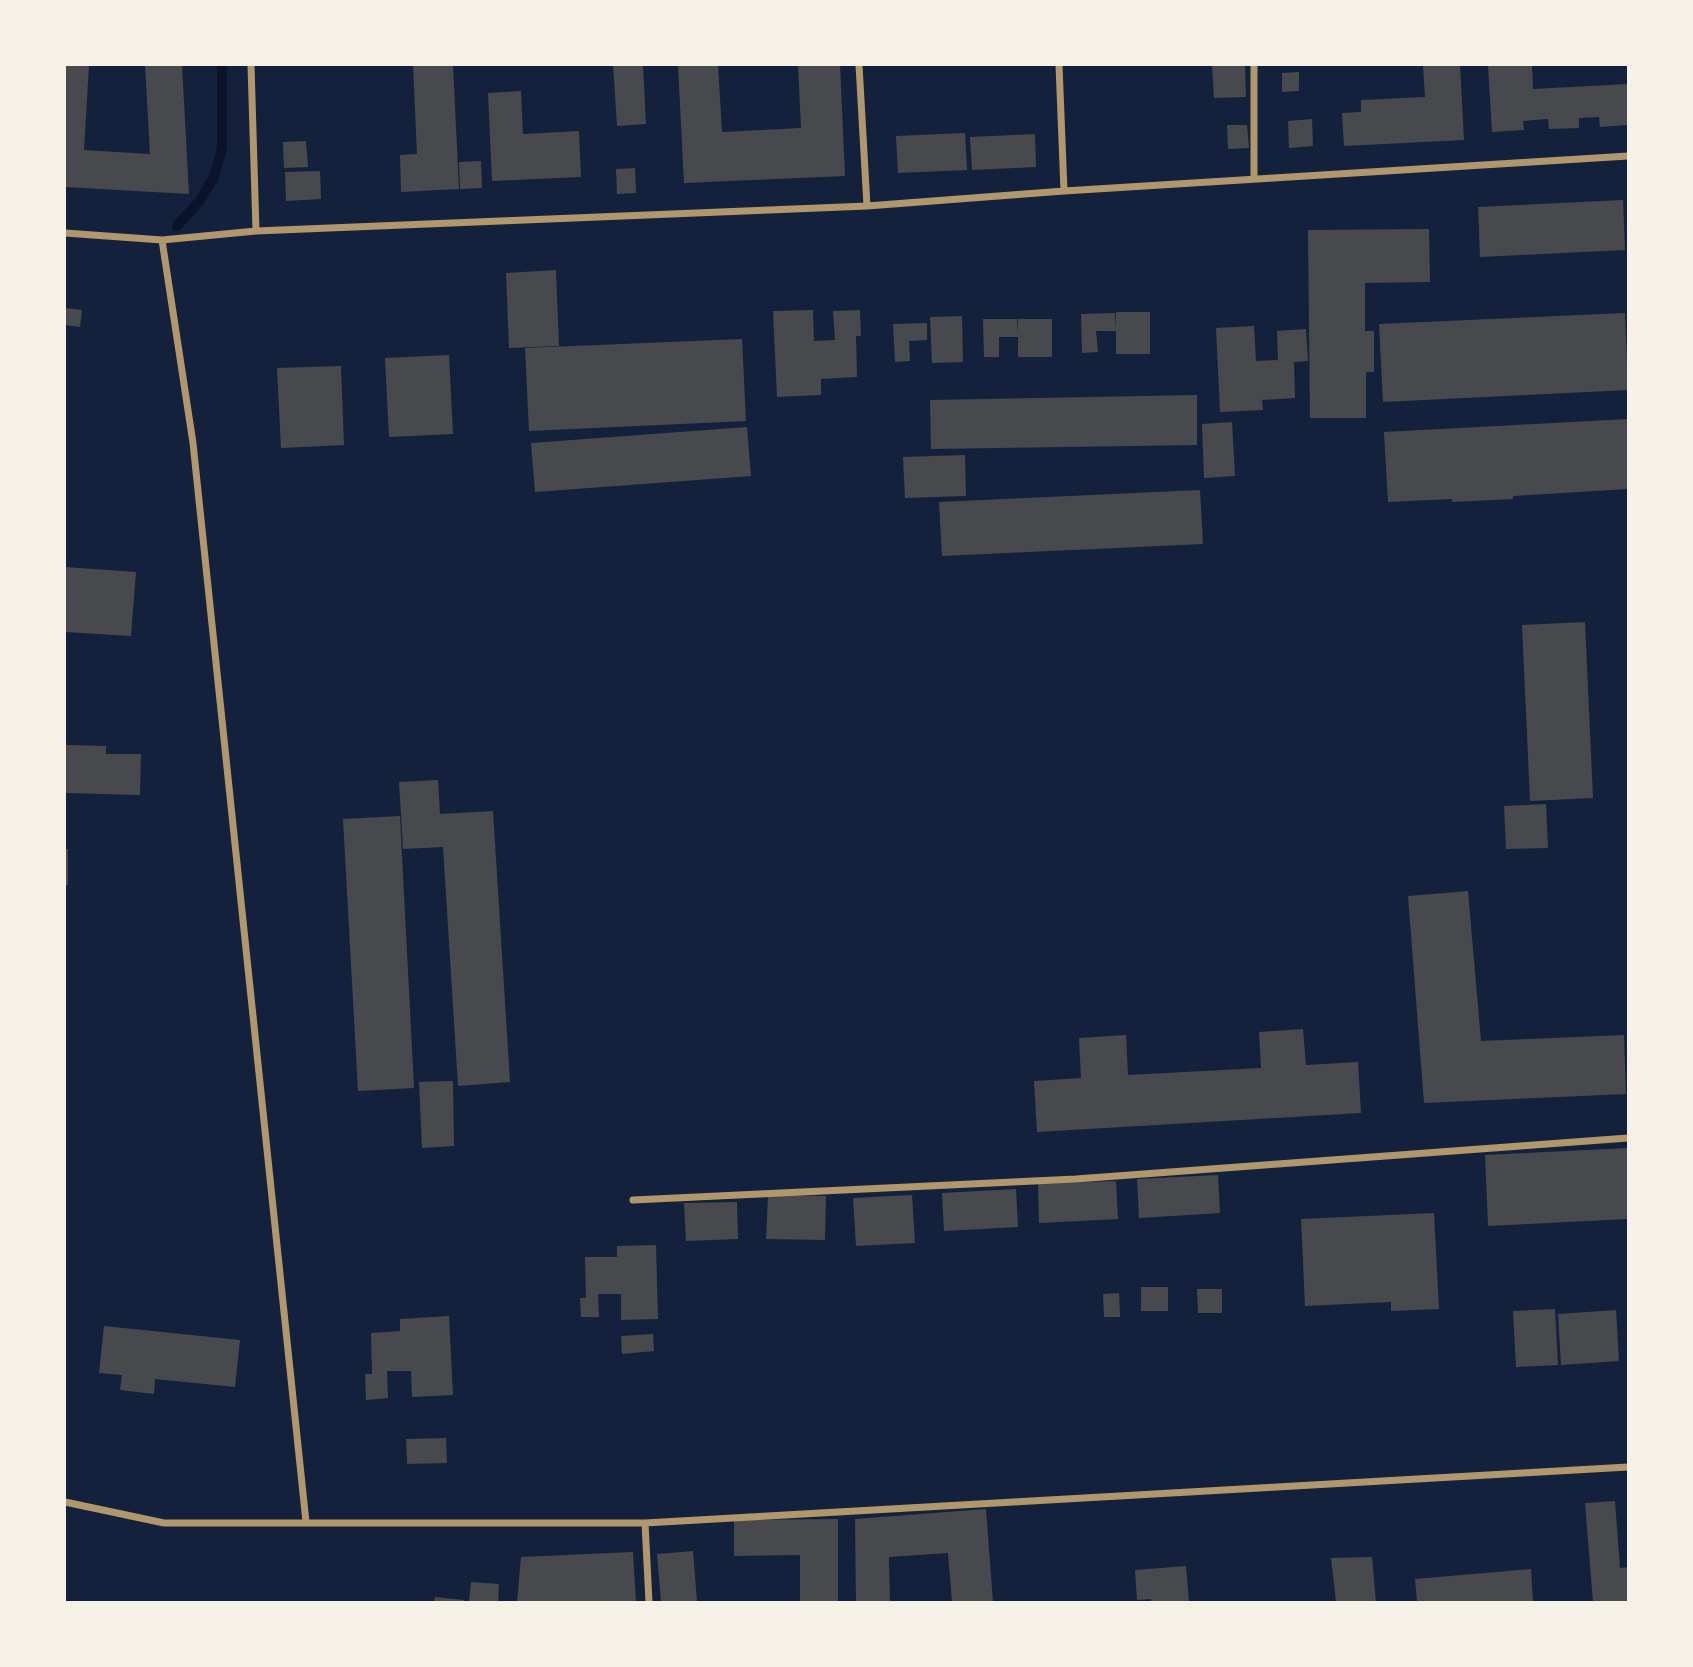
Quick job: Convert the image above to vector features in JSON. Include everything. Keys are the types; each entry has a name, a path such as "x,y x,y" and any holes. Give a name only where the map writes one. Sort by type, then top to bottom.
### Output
{"street":[{"path":"251,65 256,231"},
{"path":"859,65 867,206"},
{"path":"1059,65 1064,191"},
{"path":"1254,65 1254,179"},
{"path":"65,233 162,240 256,231 867,206 1628,156"},
{"path":"162,240 194,457 306,1522"},
{"path":"633,1200 1076,1179 1628,1138"},
{"path":"65,1502 164,1523 645,1523 1628,1466"},
{"path":"645,1523 649,1602"}],"building":[{"path":"65,65 89,65 84,150 150,154 145,65 182,65 189,194 65,187"},
{"path":"413,65 453,65 459,189 401,192 400,155 417,154"},
{"path":"613,65 643,65 646,124 617,126"},
{"path":"678,65 718,65 722,132 801,128 798,65 840,65 845,176 684,183"},
{"path":"1212,65 1245,65 1246,97 1214,98"},
{"path":"1423,65 1460,65 1464,140 1344,146 1342,113 1361,112 1361,100 1425,97"},
{"path":"1488,65 1532,65 1533,89 1628,84 1627,125 1600,127 1599,117 1579,118 1579,128 1549,129 1548,119 1523,121 1524,130 1492,132"},
{"path":"1299,72 1299,91 1282,92 1282,73"},
{"path":"521,91 523,134 579,131 581,177 492,181 488,93"},
{"path":"1312,119 1313,146 1289,148 1288,121"},
{"path":"1227,125 1247,125 1249,148 1228,149"},
{"path":"965,133 967,170 898,173 896,136"},
{"path":"1035,134 1036,167 972,170 970,137"},
{"path":"306,141 308,167 284,168 283,142"},
{"path":"481,161 482,188 460,189 459,162"},
{"path":"635,168 636,193 617,194 616,169"},
{"path":"320,171 321,199 286,201 285,172"},
{"path":"1623,200 1625,250 1480,257 1478,207"},
{"path":"1429,229 1430,282 1365,283 1365,331 1374,331 1374,372 1366,372 1366,418 1310,418 1308,230"},
{"path":"556,270 559,346 509,348 506,273"},
{"path":"65,308 82,310 80,327 65,325"},
{"path":"813,310 814,341 835,340 833,311 860,310 861,336 856,336 857,377 821,379 821,395 777,397 773,311"},
{"path":"1116,312 1150,312 1150,354 1116,354 1116,331 1096,331 1098,352 1082,353 1081,314 1115,313 1116,328"},
{"path":"1625,313 1628,390 1383,402 1379,324"},
{"path":"962,316 963,362 932,363 930,317"},
{"path":"983,319 1017,319 1018,334 1018,319 1052,319 1052,357 1018,357 1018,337 999,337 999,357 984,357"},
{"path":"927,323 927,340 909,341 910,361 895,362 893,324"},
{"path":"1254,326 1256,361 1278,360 1277,331 1306,329 1308,361 1294,362 1295,398 1262,400 1263,410 1220,412 1216,328"},
{"path":"742,339 746,421 529,431 525,348"},
{"path":"449,355 453,434 389,437 385,358"},
{"path":"341,366 344,445 281,448 277,368"},
{"path":"1197,395 1197,445 931,449 930,400"},
{"path":"1628,419 1628,489 1513,496 1513,499 1388,502 1384,432"},
{"path":"1232,422 1235,476 1204,478 1202,424"},
{"path":"747,427 751,476 535,492 531,443"},
{"path":"965,455 966,496 905,498 903,457"},
{"path":"1200,490 1203,544 942,556 939,502"},
{"path":"65,567 136,572 131,636 65,632"},
{"path":"1585,622 1593,798 1530,801 1522,625"},
{"path":"66,745 106,746 106,754 141,754 140,795 65,793"},
{"path":"438,780 440,814 493,811 510,1082 458,1086 443,847 403,849 399,782"},
{"path":"1546,804 1548,848 1506,849 1504,806"},
{"path":"400,816 414,1088 358,1091 343,819"},
{"path":"65,849 68,849 68,885 65,885"},
{"path":"1468,891 1481,1041 1624,1035 1626,1094 1424,1103 1408,896"},
{"path":"1303,1029 1306,1065 1358,1062 1361,1113 1037,1132 1034,1081 1081,1078 1079,1038 1126,1035 1128,1075 1261,1068 1259,1032"},
{"path":"453,1081 454,1146 422,1148 419,1082"},
{"path":"1628,1148 1628,1219 1488,1226 1485,1155"},
{"path":"1218,1175 1220,1213 1139,1218 1137,1179"},
{"path":"1116,1181 1118,1219 1039,1223 1038,1184"},
{"path":"1016,1189 1018,1227 944,1231 942,1193"},
{"path":"768,1195 826,1196 825,1240 766,1239"},
{"path":"912,1195 915,1243 856,1246 853,1198"},
{"path":"737,1202 738,1239 686,1241 684,1203"},
{"path":"1434,1213 1439,1309 1391,1311 1391,1302 1305,1306 1301,1219"},
{"path":"656,1245 658,1319 621,1320 621,1294 598,1294 599,1317 581,1317 580,1298 586,1298 585,1257 617,1257 617,1246"},
{"path":"1141,1287 1168,1287 1168,1311 1141,1311"},
{"path":"1197,1289 1222,1289 1222,1313 1198,1313"},
{"path":"1119,1293 1120,1317 1104,1317 1103,1294"},
{"path":"1555,1309 1558,1365 1516,1367 1513,1311"},
{"path":"1616,1310 1619,1361 1561,1365 1558,1314"},
{"path":"449,1316 453,1395 412,1397 411,1371 387,1371 388,1398 366,1400 365,1374 372,1374 371,1333 400,1331 400,1319"},
{"path":"104,1326 240,1340 235,1387 155,1379 154,1394 120,1390 122,1375 99,1373"},
{"path":"653,1334 654,1351 622,1354 621,1336"},
{"path":"446,1438 447,1463 407,1464 406,1439"},
{"path":"1615,1501 1620,1568 1628,1567 1628,1602 1593,1602 1585,1503"},
{"path":"986,1509 993,1602 952,1602 948,1553 889,1557 890,1602 856,1602 855,1519"},
{"path":"838,1519 838,1602 800,1602 800,1555 734,1556 734,1520"},
{"path":"693,1551 697,1602 661,1602 657,1554"},
{"path":"633,1552 636,1602 517,1602 521,1557"},
{"path":"1372,1557 1376,1602 1336,1602 1331,1558"},
{"path":"1186,1566 1189,1602 1137,1600 1135,1570"},
{"path":"1531,1569 1533,1602 1417,1602 1415,1579"},
{"path":"471,1582 499,1584 498,1602 469,1602"},
{"path":"435,1597 464,1600 464,1602 434,1602"}],"waterway":[{"path":"177,226 199,202 214,177 222,149 222,65"}]}
